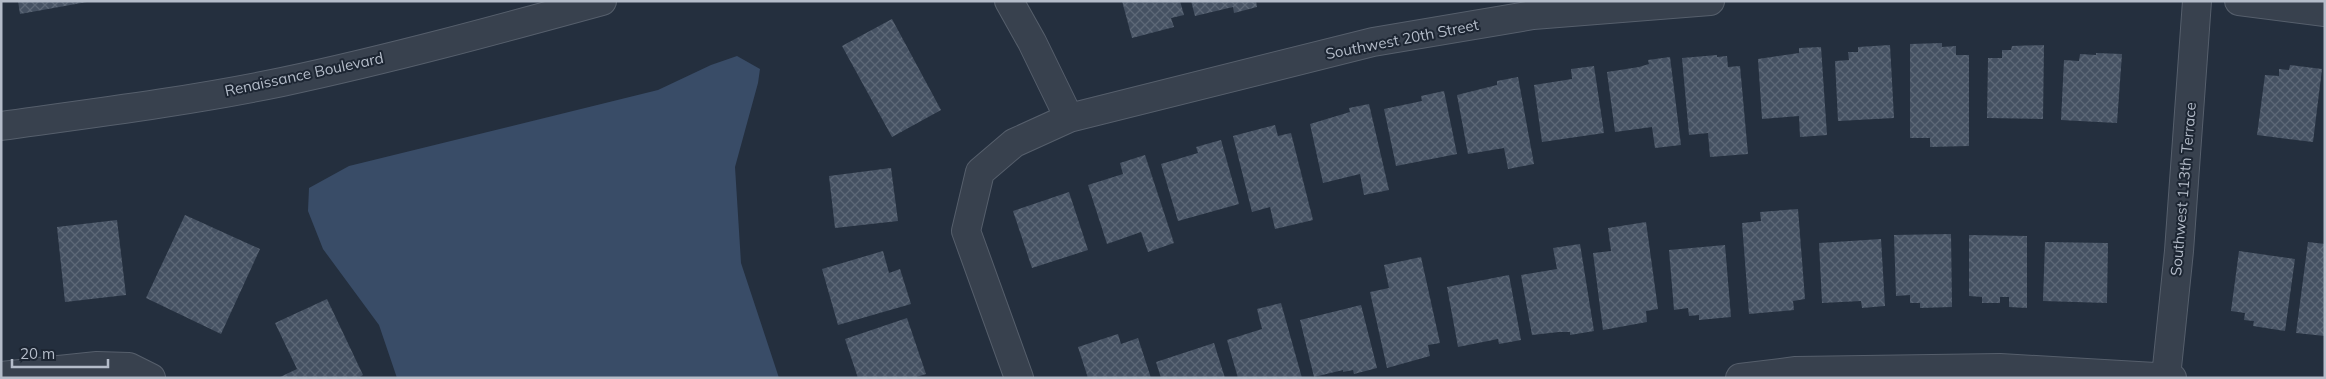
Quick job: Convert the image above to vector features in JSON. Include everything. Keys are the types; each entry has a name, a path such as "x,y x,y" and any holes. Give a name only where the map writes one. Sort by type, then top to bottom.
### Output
{"street":[{"name":"Renaissance Boulevard","path":"1,126 101,112 282,82 478,34 602,1"},
{"path":"1008,1 1032,42 1069,118"},
{"name":"Southwest 20th Street","path":"1020,378 966,231 980,172 1014,143 1069,118 1373,42 1533,15 1710,1"},
{"name":"Southwest 113th Terrace","path":"2169,377 2198,1"},
{"path":"2239,1 2325,12"},
{"path":"1,376 97,366 129,367 151,378"},
{"path":"1740,378 1796,371 2000,368 2169,377"}],"water":[{"path":"737,56 760,69 758,83 735,167 741,263 779,378 397,378 379,325 323,249 308,211 309,188 349,166 658,90 711,65"}],"building":[{"path":"18,1 86,1 87,2 20,14"},
{"path":"1122,1 1180,1 1184,15 1171,18 1174,27 1132,38"},
{"path":"1191,1 1256,1 1257,7 1234,13 1233,7 1195,16"},
{"path":"892,19 941,110 892,137 842,46"},
{"path":"1942,43 1942,47 1956,46 1956,55 1969,55 1969,146 1930,147 1930,138 1910,138 1910,44"},
{"path":"1890,45 1894,118 1838,121 1835,61 1849,60 1848,52 1858,52 1858,47"},
{"path":"2044,45 2043,119 1987,118 1988,58 2002,58 2002,50 2011,50 2012,46"},
{"path":"1821,47 1827,135 1800,137 1799,116 1762,119 1758,59 1799,53 1799,48"},
{"path":"2096,53 2122,54 2117,123 2061,120 2064,60 2079,61 2080,54 2096,55"},
{"path":"1717,55 1717,57 1727,56 1728,67 1740,66 1748,154 1710,157 1708,133 1689,135 1682,58"},
{"path":"1670,57 1681,145 1655,148 1652,127 1615,132 1607,72 1639,67 1649,64 1648,60"},
{"path":"2290,65 2322,69 2313,142 2257,135 2265,75 2279,76 2279,69 2289,70"},
{"path":"1594,66 1604,133 1542,142 1534,85 1572,79 1571,69"},
{"path":"1518,77 1534,164 1508,169 1504,148 1468,154 1457,95 1497,85 1497,81"},
{"path":"1444,91 1457,154 1396,166 1384,109 1422,101 1421,96"},
{"path":"1369,104 1389,190 1364,195 1360,174 1323,183 1310,124 1350,112 1349,108"},
{"path":"1275,125 1278,136 1291,133 1313,220 1275,229 1270,207 1252,212 1233,136"},
{"path":"1221,140 1239,204 1178,221 1161,164 1198,153 1196,147"},
{"path":"1145,155 1174,243 1148,252 1141,232 1107,244 1088,185 1123,174 1120,163"},
{"path":"891,168 898,221 835,228 829,176"},
{"path":"1069,192 1088,250 1032,268 1013,211"},
{"path":"1798,209 1805,299 1793,301 1794,310 1749,314 1742,223 1761,221 1760,212"},
{"path":"185,215 260,249 221,334 146,298"},
{"path":"117,220 126,295 65,302 57,227"},
{"path":"1646,222 1658,309 1646,311 1647,322 1603,330 1593,253 1611,251 1608,228"},
{"path":"1951,234 1952,307 1920,308 1920,303 1910,303 1910,295 1896,296 1894,235"},
{"path":"1969,235 2027,236 2027,308 2009,307 2009,297 2000,297 2000,303 1982,303 1982,297 1969,296"},
{"path":"1881,239 1885,306 1862,308 1861,301 1822,303 1819,243"},
{"path":"2045,242 2108,243 2107,303 2043,301"},
{"path":"2308,242 2325,244 2325,336 2296,333"},
{"path":"1580,244 1594,331 1570,335 1570,332 1559,332 1532,335 1521,275 1557,269 1553,248"},
{"path":"1725,245 1731,317 1699,320 1699,315 1689,316 1688,308 1674,310 1669,250"},
{"path":"883,251 889,273 900,269 911,304 838,325 822,269"},
{"path":"2239,251 2295,259 2285,331 2253,326 2254,321 2244,320 2245,313 2231,311"},
{"path":"1421,257 1440,343 1428,345 1430,356 1387,368 1370,292 1389,288 1384,265"},
{"path":"1509,275 1521,340 1499,344 1498,339 1458,347 1447,287"},
{"path":"327,299 363,375 358,378 278,378 297,369 275,323"},
{"path":"1281,303 1302,378 1238,378 1227,340 1262,329 1257,309"},
{"path":"1361,305 1377,368 1354,374 1353,370 1343,372 1343,370 1314,377 1300,320"},
{"path":"907,318 926,374 913,378 858,378 845,339"},
{"path":"1118,334 1121,344 1138,338 1151,378 1088,378 1078,347"},
{"path":"1214,343 1225,378 1161,378 1156,362"}]}
